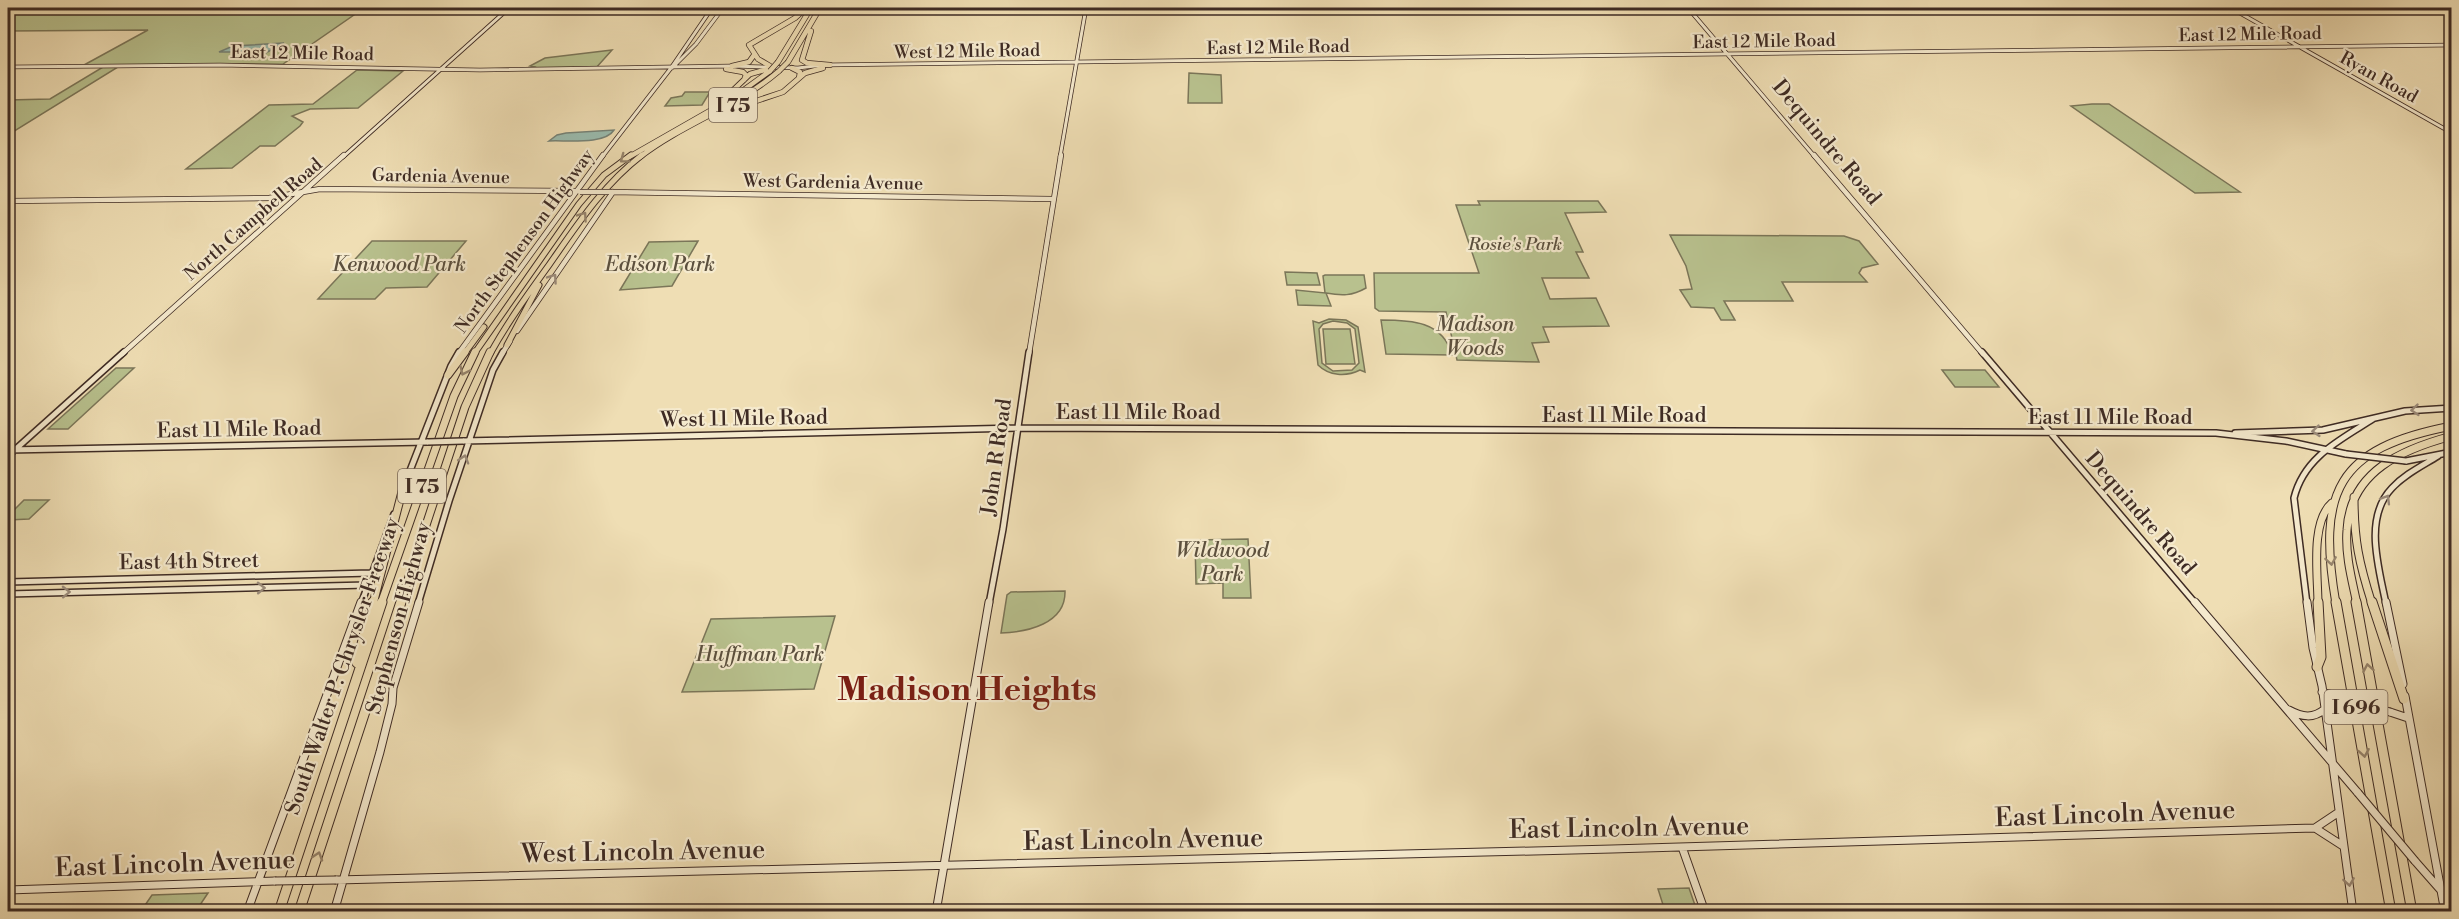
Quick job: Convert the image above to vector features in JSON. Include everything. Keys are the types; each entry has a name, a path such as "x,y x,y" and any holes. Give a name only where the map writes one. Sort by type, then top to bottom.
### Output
{"highway":[{"name":"I 75","path":"299,912 470,393 503,331 604,187 632,162 683,131 740,101 773,69 809,8"},
{"path":"773,69 754,55 749,48 750,44 809,8"},
{"name":"I 75","path":"773,69 785,64 810,28 820,8"},
{"path":"802,60 810,28 815,23 820,8"},
{"path":"732,66 750,61 754,55"},
{"path":"785,64 802,60 807,63 830,65"},
{"path":"792,68 800,72 799,78"},
{"path":"683,131 738,107 783,92 807,72 823,68"},
{"path":"726,69 743,72 746,75 744,80"},
{"path":"674,129 722,101 754,72 773,69"},
{"name":"South Walter P. Chrysler Freeway","path":"279,912 350,698 461,378 478,344 596,183 625,158 734,98 773,69"},
{"path":"507,345 546,269"},
{"path":"448,375 506,299 519,287"},
{"name":"I 696","path":"2391,912 2327,528 2332,503 2338,488 2351,471 2375,452 2411,436 2451,426"},
{"name":"I 696","path":"2412,912 2348,556 2346,526 2354,496 2365,479 2389,459 2418,445 2451,436"},
{"path":"350,698 367,619 385,563 403,488"},
{"path":"2354,496 2356,506 2354,531 2358,559 2404,699"},
{"path":"2317,667 2321,657 2318,610 2318,534 2323,511 2332,503"}],"main road":[{"name":"North Campbell Road","path":"8,456 11,450 307,190 509,8"},
{"name":"North Stephenson Highway","path":"247,912 371,573 403,488 425,442 448,375 470,335 671,69 712,8"},
{"path":"712,8 706,20 714,21"},
{"name":"North Stephenson Highway","path":"671,69 696,44 722,8"},
{"name":"John R Road","path":"936,912 972,691 1003,529 1052,199 1086,8"},
{"name":"Dequindre Road","path":"1688,8 2451,903"},
{"name":"Ryan Road","path":"2231,8 2451,133"},
{"path":"696,44 690,44 695,37 694,33 703,30 705,33"},
{"name":"East 12 Mile Road","path":"1077,63 2451,45"},
{"name":"West 12 Mile Road","path":"773,69 785,64 823,68 1077,63"},
{"name":"East 12 Mile Road","path":"8,67 223,64 441,70 596,69"},
{"name":"West 12 Mile Road","path":"596,69 732,66 773,69 830,65 856,66"},
{"name":"West 12 Mile Road","path":"714,68 748,67"},
{"name":"Gardenia Avenue","path":"269,198 307,190 611,192"},
{"name":"West Gardenia Avenue","path":"611,192 1052,199"},
{"name":"Stephenson Highway","path":"334,912 340,879 380,752 392,704 393,688 430,563 493,370 507,345 611,192"},
{"name":"Gardenia Avenue","path":"8,201 297,198"},
{"name":"East 11 Mile Road","path":"1018,428 2230,433 2323,430 2405,411 2451,408"},
{"path":"2353,912 2294,498 2300,477 2315,458 2373,419"},
{"name":"West 11 Mile Road","path":"471,441 1018,428"},
{"name":"East 11 Mile Road","path":"2230,433 2302,444 2346,454 2406,461 2451,452"},
{"name":"East 11 Mile Road","path":"11,450 471,441"},
{"path":"2302,444 2313,452 2315,458"},
{"path":"2334,444 2346,454"},
{"path":"2438,456 2410,473 2391,489 2380,508 2375,529 2376,555 2445,912"},
{"name":"East 4th Street","path":"8,582 371,573"},
{"name":"East 4th Street","path":"8,594 367,585"},
{"path":"2322,692 2408,718"},
{"path":"2279,701 2293,712 2306,717 2316,716 2325,709"},
{"path":"2339,812 2315,828 2343,846"},
{"name":"East Lincoln Avenue","path":"944,865 1682,847 2315,828"},
{"path":"1682,847 1705,912"},
{"name":"West Lincoln Avenue","path":"340,879 944,865"},
{"name":"East Lincoln Avenue","path":"8,890 340,879"}],"green space":[{"path":"8,8 364,8 283,64 84,65 148,30 8,31"},
{"path":"1092,8 1237,8 1237,10 1092,11"},
{"path":"612,50 595,69 533,69 535,67 530,66 545,58"},
{"path":"103,67 118,67 8,135 8,100 50,99"},
{"path":"357,70 403,71 358,108 310,109 292,116 303,122 300,126 275,146 260,146 232,168 186,169 269,105 313,104"},
{"path":"1189,73 1221,75 1222,103 1188,103"},
{"path":"685,92 710,92 702,105 665,106 671,98 682,96"},
{"path":"2109,104 2240,192 2195,193 2071,106"},
{"name":"Rosie's Park","path":"1478,201 1598,201 1606,212 1565,213 1583,252 1576,252 1589,278 1542,278 1550,299 1596,298 1609,326 1543,327 1549,342 1532,343 1539,362 1457,360 1446,312 1379,311 1375,308 1374,273 1479,273 1456,205 1480,205"},
{"path":"1670,235 1844,236 1859,241 1878,264 1862,268 1859,273 1867,282 1782,282 1793,301 1724,301 1735,320 1721,320 1714,308 1691,307 1680,290 1692,289 1686,266"},
{"name":"Kenwood Park","path":"372,241 466,241 427,287 386,288 375,299 318,299"},
{"name":"Edison Park","path":"698,241 672,286 620,290 649,242"},
{"path":"1285,272 1317,273 1320,285 1287,285"},
{"path":"1364,275 1366,288 1347,295 1326,293 1331,306 1298,305 1296,290 1325,293 1323,276"},
{"path":"1329,319 1346,320 1358,327 1365,372 1360,370 1349,374 1338,374 1322,369 1318,365 1313,321 1319,323","holes":["1333,321 1347,323 1355,329 1359,363 1352,370 1333,371 1322,363 1319,329 1323,324"]},
{"path":"1381,320 1414,322 1433,329 1448,344 1452,355 1386,354"},
{"path":"1323,329 1350,329 1355,364 1326,364"},
{"path":"116,368 134,368 68,429 48,429"},
{"path":"1942,370 1985,370 1999,387 1955,387"},
{"path":"24,500 49,500 29,519 8,520 8,516"},
{"name":"Wildwood Park","path":"1248,539 1251,598 1223,598 1223,583 1196,584 1195,540"},
{"path":"1065,591 1064,602 1052,619 1033,628 1001,633 1007,595 1011,592"},
{"name":"Huffman Park","path":"835,616 814,689 682,692 711,619"},
{"path":"1689,888 1697,911 1665,911 1658,889"},
{"path":"208,893 196,911 141,911 152,895"}],"shaded area":[{"path":"284,43 262,55 219,52 233,46"},
{"path":"614,130 609,135 594,140 549,141 557,135 566,133"}],"district":[{"name":"Madison Heights","path":"967,688"}],"park label":[{"name":"Madison Woods","path":"1475,336"}]}
